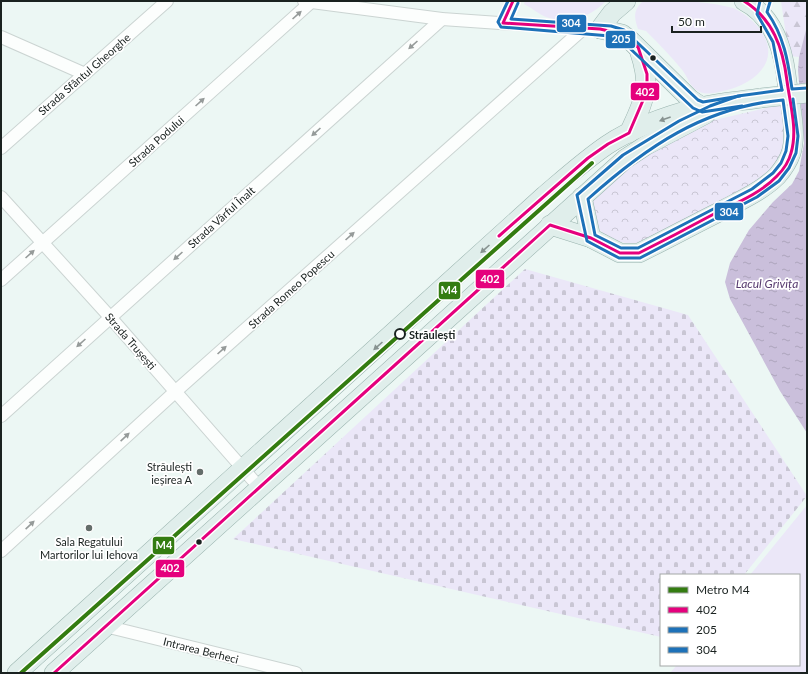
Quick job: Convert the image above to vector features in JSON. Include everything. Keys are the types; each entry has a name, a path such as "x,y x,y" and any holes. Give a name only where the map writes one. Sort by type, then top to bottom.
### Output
{"main road":[{"path":"592,29 626,1"},
{"path":"550,225 591,238 620,253 639,253 755,193 776,177 785,166 791,152 793,136 782,53 767,20 755,8 744,1"},
{"path":"592,29 622,34 638,47 690,99 702,107"},
{"path":"629,133 644,98 647,83 647,74 638,47"},
{"path":"18,673 545,195 593,155 608,144 629,133 666,118 702,107 807,92"},
{"path":"54,673 625,159 645,146 715,110 741,101"},
{"path":"582,197 591,238"}],"street":[{"name":"Strada Sfântul Gheorghe","path":"1,148 167,1"},
{"path":"306,2 442,19 592,29"},
{"name":"Strada Podului","path":"1,280 306,2"},
{"name":"Strada Vârful Înalt","path":"1,416 442,19"},
{"name":"Strada Romeo Popescu","path":"1,552 176,391 592,29"},
{"path":"1,37 85,74"},
{"name":"Strada Trușești","path":"1,197 176,391 259,487"},
{"name":"Intrarea Berheci","path":"105,626 296,673"}],"green space":[{"path":"525,1 606,1 600,7 587,15 565,20 546,17 524,4"},
{"path":"643,1 700,2 733,8 747,16 759,28 766,40 768,50 767,60 755,77 745,83 734,88 708,94 700,92 691,85 683,71 656,41 646,31 638,29 635,14 637,8"},
{"path":"781,1 807,1 807,26 799,57 789,56"},
{"path":"783,104 787,134 783,150 766,179 638,245 614,239 603,233 598,228 593,218 592,201 610,177 697,124"},
{"path":"525,269 688,315 807,496 745,574 660,574 660,637 233,539"},
{"path":"807,505 807,673 670,673 676,666 800,666 800,574 751,574"}],"water":[{"name":"Lacul Grivița","path":"807,26 807,433 780,391 730,299 725,282 730,263 749,230 773,202 792,184 799,171 804,143 798,70 799,57"}],"metro line":[{"name":"M4","path":"21,673 592,163"}],"transit line":[{"name":"205","path":"508,1 498,22 501,27 610,36 620,39 693,108 702,112 742,106"},
{"name":"402","path":"499,236 588,158 608,144 629,133 644,98 647,83 647,74 638,47 622,34 600,29 503,23 513,1"},
{"name":"402","path":"54,673 550,225 591,238 620,253 639,253 746,198 763,188 777,176 789,159 794,135 793,117 783,57 775,35 769,26 762,16 744,1"},
{"name":"205","path":"760,1 757,14 773,42 782,90"},
{"name":"304","path":"770,2 767,12 778,30 787,59 792,89 807,88"},
{"name":"304","path":"518,3 511,19 611,26 624,30 698,100 703,102 740,96"},
{"name":"304","path":"782,90 738,96 710,106 679,121 623,155 577,195 587,241 619,258 640,258 757,197 779,181 789,168 796,153 798,136 793,99"},
{"name":"205","path":"783,100 788,136 786,151 781,163 773,173 752,189 638,248 621,248 595,235 588,199 610,180 654,147 702,121 727,111 754,104 783,100"}],"place":[{"name":"Străulești","path":"400,334"},
{"name":"Străulești ieșirea A","path":"200,472"},
{"name":"Sala Regatului Martorilor lui Iehova","path":"89,528"}]}
